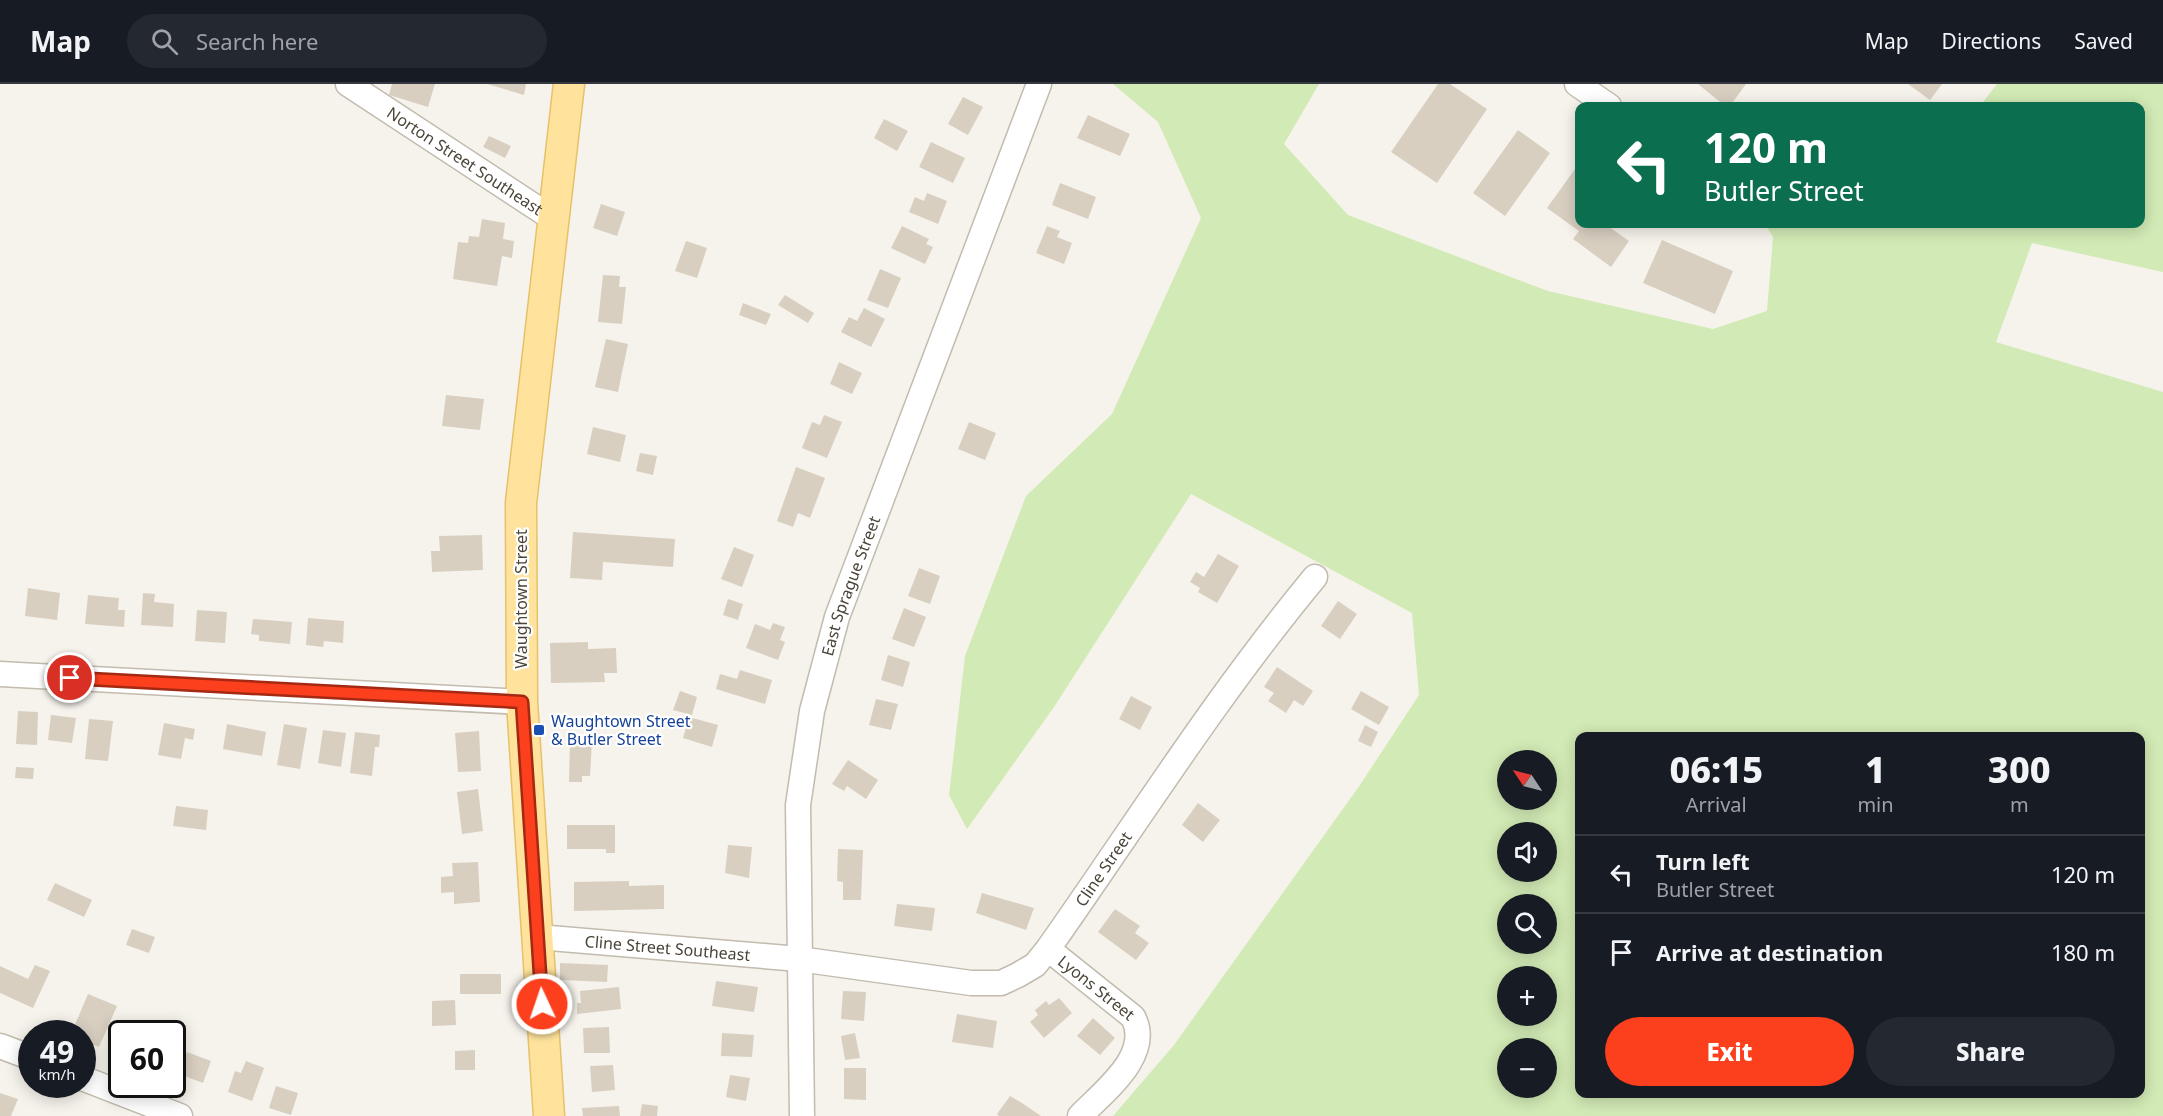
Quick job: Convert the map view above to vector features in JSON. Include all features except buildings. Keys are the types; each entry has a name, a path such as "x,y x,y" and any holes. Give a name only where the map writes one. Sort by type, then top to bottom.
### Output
{"main road":[{"name":"Waughtown Street","path":"549,1116 522,702 521,503 569,84"}],"street":[{"name":"Norton Street Southeast","path":"348,84 552,218"},
{"name":"East Sprague Street","path":"802,1116 798,805 813,711 837,616 1039,84"},
{"path":"1577,84 1603,102"},
{"name":"Cline Street","path":"799,959 971,983 1001,982 1035,965 1268,634 1315,578"},
{"path":"0,674 522,702"},
{"name":"Cline Street Southeast","path":"538,937 799,959"},
{"name":"Lyons Street","path":"1048,949 1133,1017 1139,1028 1140,1041 1128,1065 1080,1116"},
{"path":"0,1046 18,1053"},
{"path":"96,1083 180,1116"}],"green space":[{"path":"1113,84 1319,84 1284,144 1348,215 1548,291 1713,329 1767,311 1773,237 1767,228 2145,228 2145,102 1983,102 1997,84 2163,84 2163,272 2032,243 1996,342 2163,392 2163,1116 1113,1116 1174,1045 1360,785 1419,695 1412,613 1191,494 1054,707 967,829 949,795 965,656 1026,496 1112,414 1201,218 1158,122"}],"place":[{"name":"Waughtown Street & Butler Street","path":"539,730"}],"route":[{"path":"70,678 522,702 542,1004"}]}
